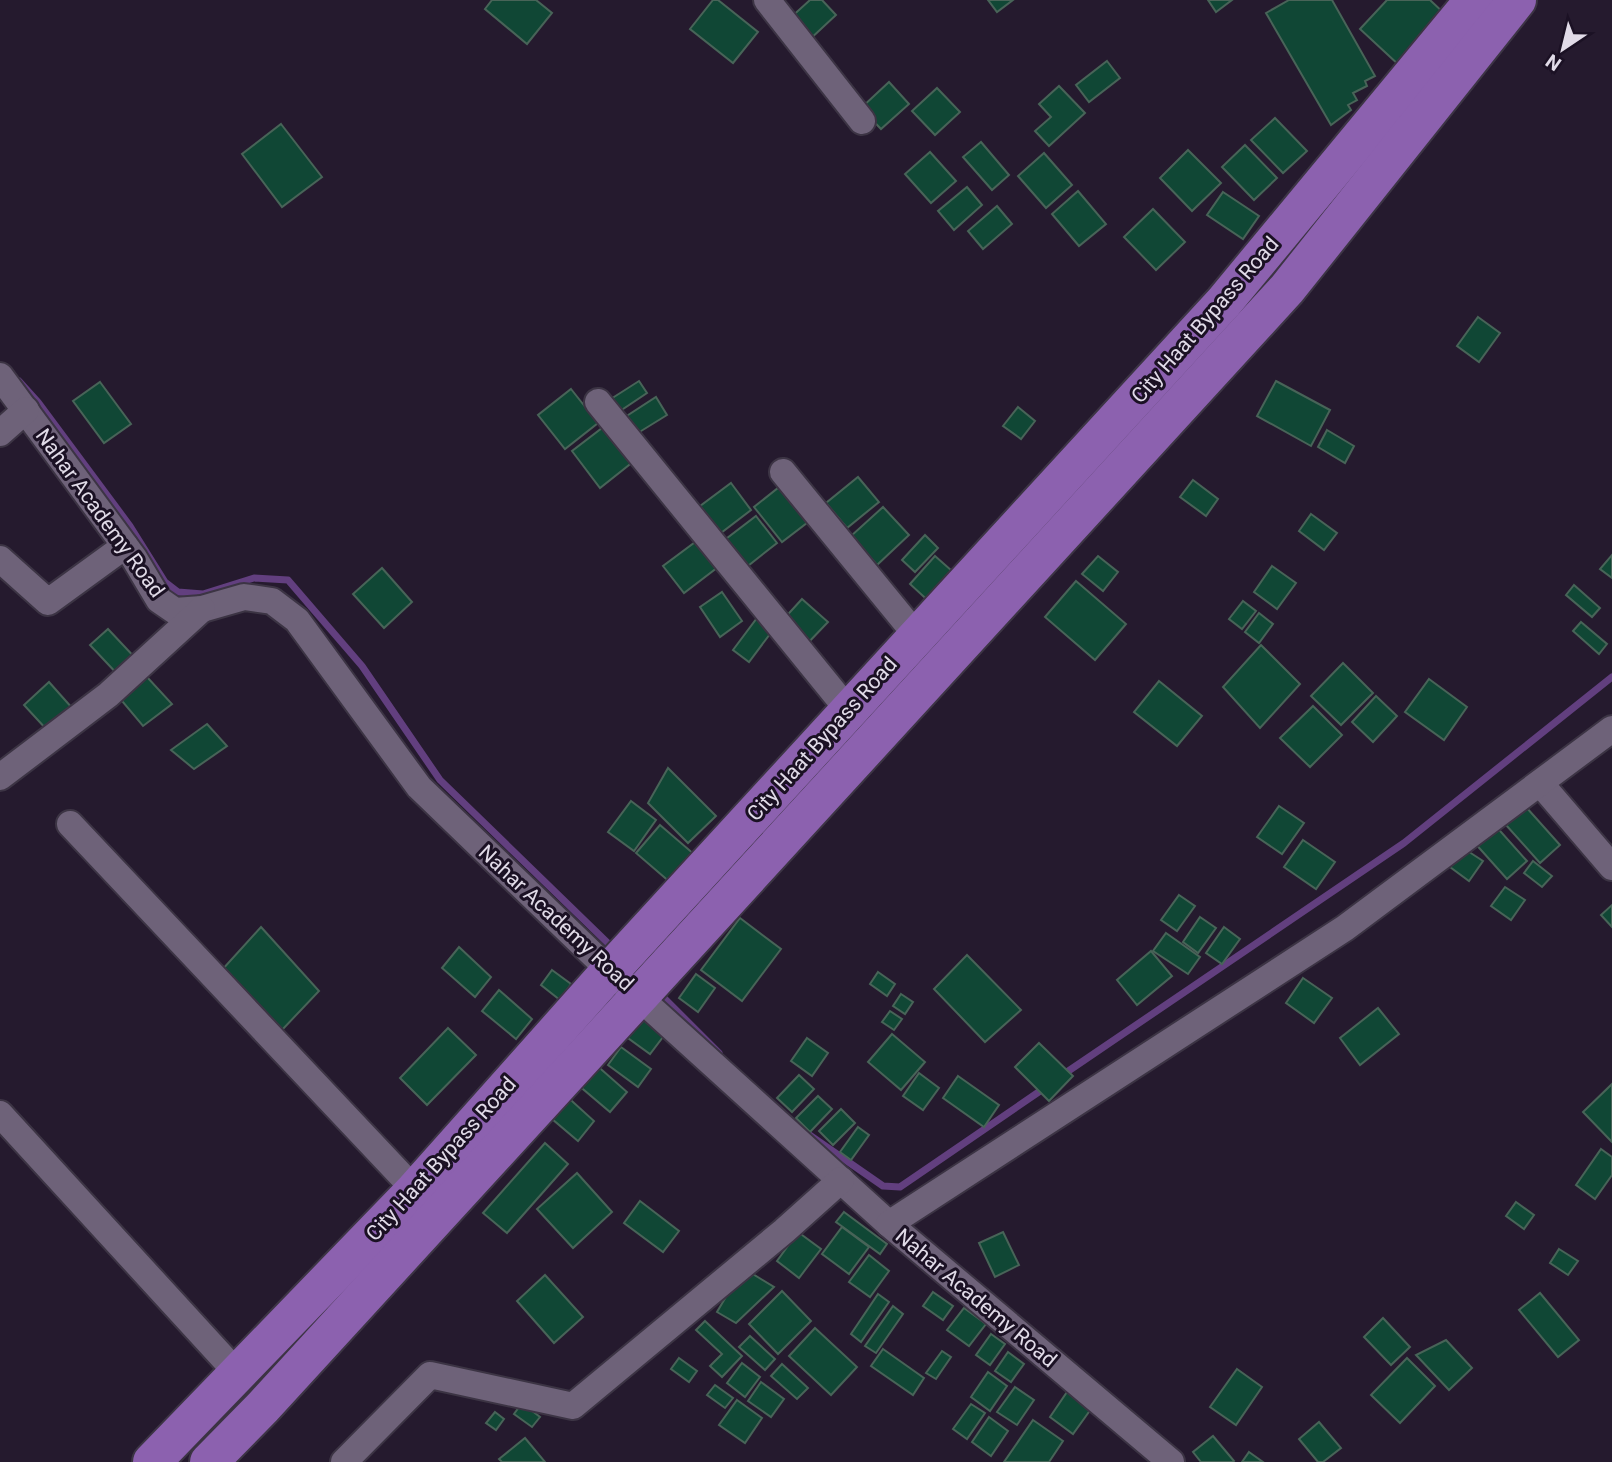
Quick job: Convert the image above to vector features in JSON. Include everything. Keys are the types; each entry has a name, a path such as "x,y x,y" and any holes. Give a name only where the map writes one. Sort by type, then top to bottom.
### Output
{"main road":[{"name":"City Haat Bypass Road","path":"152,1462 415,1190 610,971 1224,302 1474,0"},
{"name":"City Haat Bypass Road","path":"209,1462 263,1407 1287,289 1517,0"}],"street":[{"path":"767,0 862,121"},
{"name":"Nahar Academy Road","path":"0,376 125,546 159,600 174,611 202,609 244,597 272,601 300,618 419,787 610,971 889,1224 1171,1462"},
{"path":"598,402 849,711"},
{"path":"0,433 26,410"},
{"path":"783,472 917,636"},
{"path":"0,559 48,602 125,546"},
{"path":"0,777 108,695 202,609"},
{"path":"889,1224 1345,928 1612,729"},
{"path":"1540,783 1612,867"},
{"path":"70,824 415,1190"},
{"path":"0,1114 238,1374"},
{"path":"344,1462 429,1375 573,1406 841,1180"}],"building":[{"path":"492,0 536,0 552,13 527,44 485,9"},
{"path":"713,0 718,0 758,32 733,63 690,29"},
{"path":"810,0 822,0 836,15 808,41 789,19"},
{"path":"988,0 1013,0 997,12"},
{"path":"1208,0 1232,0 1216,12"},
{"path":"1289,0 1332,0 1375,76 1365,81 1367,86 1353,93 1357,100 1348,105 1351,110 1331,125 1266,13"},
{"path":"1387,0 1430,0 1446,15 1400,66 1360,29"},
{"path":"1107,61 1120,78 1089,102 1076,85"},
{"path":"889,82 909,104 881,129 861,108"},
{"path":"1059,86 1085,113 1049,146 1035,131 1051,117 1039,104"},
{"path":"937,88 960,112 935,135 912,111"},
{"path":"1275,118 1307,151 1283,173 1251,140"},
{"path":"281,124 322,177 282,207 242,154"},
{"path":"981,142 1009,175 992,190 963,157"},
{"path":"1245,145 1277,178 1254,200 1222,167"},
{"path":"1188,150 1221,183 1192,211 1160,178"},
{"path":"930,152 956,181 931,203 905,174"},
{"path":"1044,153 1072,185 1046,208 1018,176"},
{"path":"967,187 982,205 954,230 938,211"},
{"path":"1078,191 1106,224 1079,246 1052,214"},
{"path":"1223,192 1259,216 1243,239 1207,215"},
{"path":"997,206 1012,224 983,249 968,231"},
{"path":"1153,209 1185,242 1156,270 1124,237"},
{"path":"1478,317 1500,333 1479,362 1457,346"},
{"path":"639,381 647,393 611,417 603,404"},
{"path":"1276,381 1330,410 1311,446 1257,416"},
{"path":"100,382 131,424 104,443 73,401"},
{"path":"571,389 598,423 565,449 538,415"},
{"path":"656,397 667,415 633,436 622,419"},
{"path":"1018,407 1035,421 1021,439 1003,426"},
{"path":"606,425 634,461 600,488 572,451"},
{"path":"1327,430 1354,446 1345,463 1318,447"},
{"path":"858,477 879,502 847,528 826,503"},
{"path":"788,480 816,516 782,542 754,507"},
{"path":"1193,480 1218,499 1206,516 1180,497"},
{"path":"731,483 751,510 713,539 692,512"},
{"path":"883,507 909,535 877,565 851,536"},
{"path":"1311,514 1337,533 1324,550 1299,531"},
{"path":"756,516 777,543 739,573 718,545"},
{"path":"925,535 938,548 915,572 902,560"},
{"path":"702,537 722,564 684,593 663,566"},
{"path":"1612,555 1612,578 1600,569"},
{"path":"935,556 960,578 935,607 910,584"},
{"path":"1098,556 1118,572 1103,591 1082,574"},
{"path":"1272,566 1296,583 1277,609 1254,592"},
{"path":"382,568 412,602 384,628 353,594"},
{"path":"1076,581 1126,624 1095,660 1045,617"},
{"path":"1574,585 1600,608 1592,617 1566,595"},
{"path":"722,592 742,621 720,637 700,607"},
{"path":"802,599 828,622 805,646 780,623"},
{"path":"1243,601 1256,611 1242,629 1229,619"},
{"path":"1259,613 1273,624 1259,643 1245,632"},
{"path":"757,618 773,630 749,662 733,650"},
{"path":"1581,622 1607,644 1599,654 1573,631"},
{"path":"108,629 139,662 121,678 90,645"},
{"path":"1261,645 1300,684 1260,728 1223,687"},
{"path":"1343,663 1373,693 1341,725 1311,696"},
{"path":"147,677 172,704 143,726 117,695"},
{"path":"1429,679 1467,707 1444,740 1405,712"},
{"path":"1159,681 1202,716 1177,746 1134,712"},
{"path":"49,682 73,709 48,731 24,705"},
{"path":"1376,696 1397,716 1373,742 1352,722"},
{"path":"1313,706 1342,735 1310,767 1280,738"},
{"path":"207,724 227,746 194,769 171,750"},
{"path":"668,768 716,816 688,843 648,803"},
{"path":"631,801 656,820 634,851 608,832"},
{"path":"1279,806 1304,823 1282,854 1257,837"},
{"path":"1526,807 1560,845 1540,863 1506,825"},
{"path":"1493,823 1527,861 1507,879 1473,841"},
{"path":"660,825 695,855 671,883 636,853"},
{"path":"1303,840 1335,862 1316,889 1284,867"},
{"path":"1463,848 1483,861 1469,881 1450,867"},
{"path":"1533,861 1552,876 1542,887 1524,873"},
{"path":"1505,887 1525,900 1511,920 1491,906"},
{"path":"1179,895 1195,906 1177,931 1161,920"},
{"path":"1612,905 1612,927 1601,915"},
{"path":"1200,917 1216,928 1198,953 1183,942"},
{"path":"740,918 781,949 742,1001 701,970"},
{"path":"261,927 319,991 281,1031 221,971"},
{"path":"1224,927 1240,939 1222,964 1206,953"},
{"path":"1166,933 1200,957 1188,974 1153,951"},
{"path":"459,947 491,977 475,997 442,968"},
{"path":"1151,951 1172,976 1137,1005 1117,980"},
{"path":"967,955 1021,1010 985,1042 934,989"},
{"path":"552,970 571,984 560,1000 541,985"},
{"path":"878,972 895,984 887,996 870,984"},
{"path":"696,974 715,988 698,1012 679,998"},
{"path":"1303,978 1332,998 1314,1023 1286,1003"},
{"path":"499,990 532,1019 516,1039 482,1011"},
{"path":"901,994 913,1002 905,1014 893,1006"},
{"path":"1378,1008 1399,1034 1360,1065 1340,1038"},
{"path":"890,1011 902,1019 894,1030 882,1022"},
{"path":"637,1012 666,1033 650,1054 621,1033"},
{"path":"448,1028 476,1055 427,1105 400,1078"},
{"path":"892,1034 925,1062 901,1090 868,1062"},
{"path":"807,1038 828,1053 812,1076 791,1061"},
{"path":"1039,1043 1073,1076 1049,1101 1015,1067"},
{"path":"621,1047 651,1069 638,1087 608,1065"},
{"path":"594,1063 627,1092 610,1112 577,1084"},
{"path":"919,1073 939,1088 923,1110 903,1096"},
{"path":"799,1075 814,1089 792,1112 777,1098"},
{"path":"958,1076 999,1105 984,1127 943,1098"},
{"path":"1612,1084 1612,1142 1583,1112"},
{"path":"562,1092 594,1121 578,1141 545,1113"},
{"path":"818,1096 832,1109 810,1132 796,1118"},
{"path":"841,1109 855,1123 833,1145 819,1131"},
{"path":"858,1127 869,1135 851,1160 840,1152"},
{"path":"545,1143 568,1164 507,1233 483,1213"},
{"path":"1601,1149 1612,1157 1612,1175 1595,1199 1576,1185"},
{"path":"577,1173 612,1212 573,1248 537,1209"},
{"path":"640,1201 679,1231 663,1252 624,1223"},
{"path":"1516,1202 1534,1215 1524,1229 1506,1216"},
{"path":"844,1212 887,1244 880,1254 836,1222"},
{"path":"842,1227 869,1247 849,1274 822,1254"},
{"path":"798,1232 821,1249 799,1278 777,1261"},
{"path":"1003,1232 1019,1265 995,1277 979,1243"},
{"path":"1559,1249 1578,1261 1568,1275 1550,1263"},
{"path":"869,1255 889,1271 870,1297 849,1282"},
{"path":"743,1268 774,1287 736,1323 717,1312"},
{"path":"545,1275 583,1317 554,1343 517,1301"},
{"path":"782,1291 811,1321 778,1354 749,1324"},
{"path":"933,1292 953,1306 943,1320 923,1306"},
{"path":"1540,1293 1579,1340 1558,1357 1519,1310"},
{"path":"878,1294 889,1302 861,1342 851,1334"},
{"path":"893,1306 903,1314 876,1353 865,1346"},
{"path":"964,1308 986,1324 969,1346 947,1330"},
{"path":"1383,1318 1410,1347 1391,1365 1364,1337"},
{"path":"705,1321 742,1356 722,1377 710,1366 722,1354 696,1330"},
{"path":"815,1328 857,1367 831,1395 789,1356"},
{"path":"991,1334 1005,1344 990,1365 976,1355"},
{"path":"750,1336 775,1359 765,1370 739,1347"},
{"path":"1446,1340 1472,1368 1449,1390 1416,1355"},
{"path":"883,1349 924,1378 913,1395 871,1366"},
{"path":"942,1351 951,1357 936,1379 926,1373"},
{"path":"1008,1352 1024,1364 1011,1382 995,1371"},
{"path":"679,1358 697,1371 689,1382 671,1369"},
{"path":"1407,1358 1435,1386 1400,1423 1371,1395"},
{"path":"742,1363 760,1377 745,1397 727,1383"},
{"path":"782,1364 808,1388 797,1399 771,1376"},
{"path":"1237,1369 1262,1387 1236,1425 1210,1407"},
{"path":"988,1372 1007,1386 990,1411 971,1397"},
{"path":"761,1382 784,1399 771,1417 748,1401"},
{"path":"715,1385 733,1398 725,1408 707,1395"},
{"path":"1015,1387 1034,1400 1017,1425 997,1412"},
{"path":"1067,1392 1091,1409 1073,1434 1050,1417"},
{"path":"737,1400 762,1418 745,1443 719,1425"},
{"path":"522,1403 540,1417 532,1427 514,1414"},
{"path":"971,1404 985,1413 967,1439 953,1429"},
{"path":"495,1412 504,1419 496,1430 486,1423"},
{"path":"989,1417 1008,1431 991,1456 972,1442"},
{"path":"1033,1420 1063,1441 1049,1462 1004,1462"},
{"path":"1319,1422 1341,1448 1323,1462 1318,1462 1299,1439"},
{"path":"1213,1436 1233,1462 1201,1462 1193,1452"},
{"path":"525,1438 545,1462 502,1462 499,1459"},
{"path":"1249,1452 1263,1462 1242,1462"}],"waterway":[{"path":"19,381 38,402 130,526 165,582 178,592 203,594 254,578 288,580 362,666 440,780 615,950"},
{"path":"1061,1076 1404,843 1612,677"},
{"path":"658,992 719,1053"},
{"path":"808,1134 883,1186 900,1187 1046,1087"}]}
